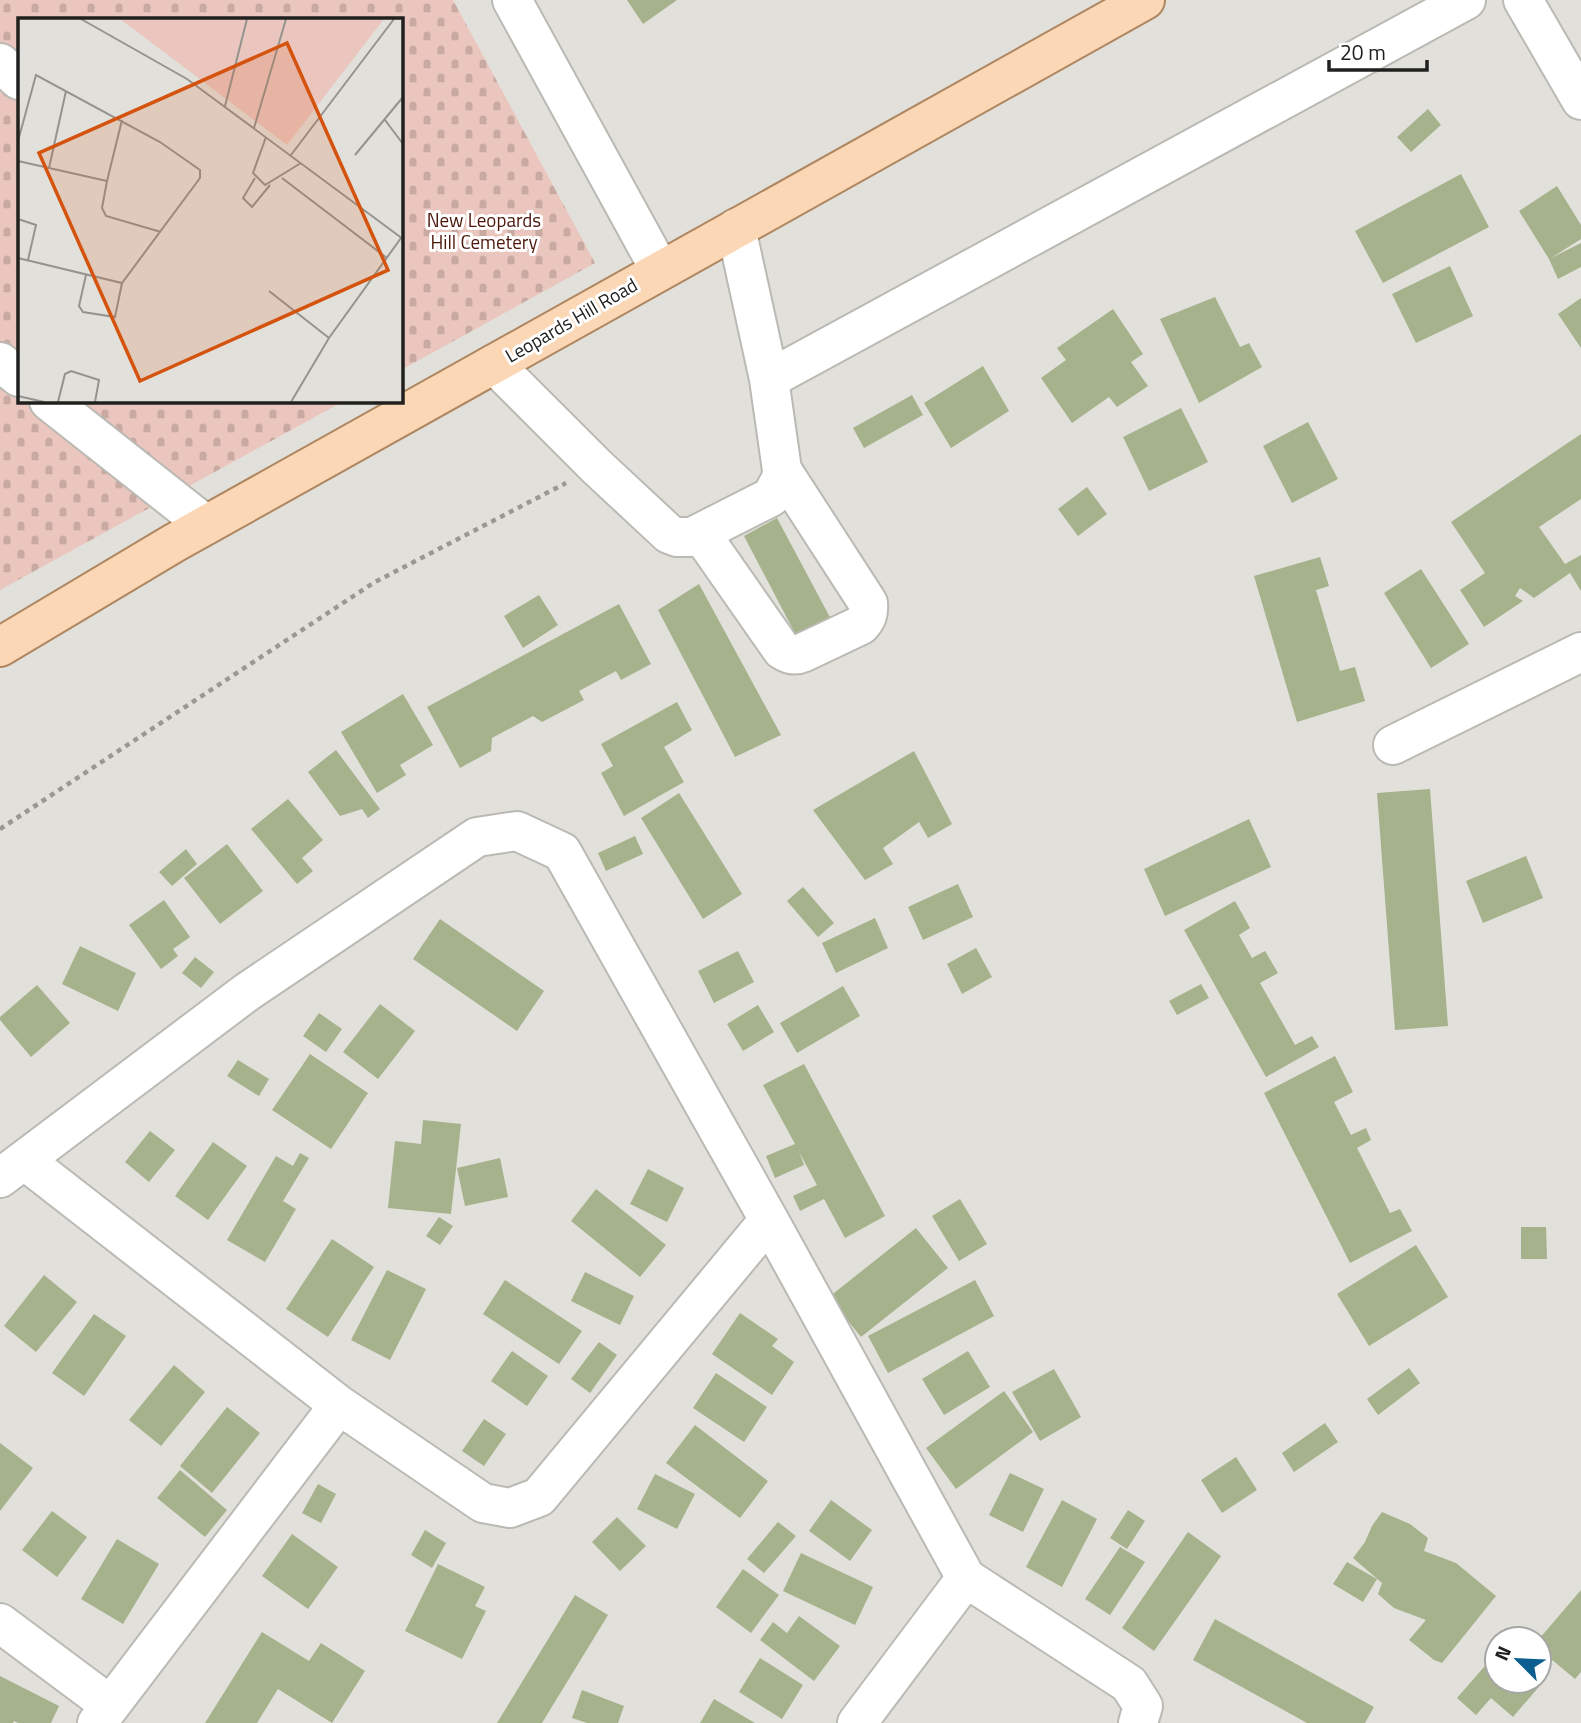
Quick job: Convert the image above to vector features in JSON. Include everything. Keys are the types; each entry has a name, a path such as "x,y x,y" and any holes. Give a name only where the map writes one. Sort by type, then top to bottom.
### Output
{"main road":[{"name":"Leopards Hill Road","path":"0,647 401,407 494,364 1145,0"}],"street":[{"path":"512,0 660,270"},
{"path":"769,379 1466,0"},
{"path":"1522,0 1581,100"},
{"path":"0,63 18,79"},
{"path":"494,364 597,467 669,534 685,537 701,534 771,497 781,479 782,470 769,379 736,228"},
{"path":"0,362 18,376"},
{"path":"50,402 205,525"},
{"path":"701,534 782,650 787,653 798,655 861,625 869,612 868,603 782,470"},
{"path":"1394,745 1581,652"},
{"path":"769,1220 539,1497 510,1508 483,1503 339,1405 12,1169 247,992 477,837 517,831 562,852 769,1220 966,1578 1129,1684 1143,1706 1138,1723"},
{"path":"0,1623 104,1714 339,1405"},
{"path":"858,1723 966,1578"}],"path":[{"path":"0,829 375,582 597,467"}],"green space":[{"name":"New Leopards Hill Cemetery","path":"0,0 453,0 595,263 402,369 402,18 18,18 18,402 342,402 0,590"}],"building":[{"path":"627,0 677,0 643,24"},
{"path":"1428,109 1441,125 1411,152 1397,137"},
{"path":"1461,174 1489,227 1383,283 1355,231"},
{"path":"1557,186 1581,225 1581,239 1551,258 1581,243 1581,267 1558,279 1549,259 1519,211"},
{"path":"1450,266 1473,316 1416,343 1392,294"},
{"path":"1215,297 1240,347 1249,343 1262,367 1199,403 1160,319"},
{"path":"1581,298 1581,348 1558,314"},
{"path":"1113,309 1143,354 1131,362 1148,386 1117,407 1109,397 1072,423 1041,378 1066,360 1057,348"},
{"path":"983,366 1009,411 951,448 924,403"},
{"path":"912,395 923,415 864,448 853,428"},
{"path":"1181,408 1208,462 1149,491 1123,437"},
{"path":"1308,422 1338,479 1292,503 1263,446"},
{"path":"1581,434 1581,499 1539,527 1565,564 1581,555 1581,591 1570,573 1534,598 1520,588 1515,596 1523,601 1484,627 1460,590 1485,573 1451,522"},
{"path":"1087,487 1107,514 1078,536 1058,509"},
{"path":"777,518 833,623 799,641 744,536"},
{"path":"1320,557 1329,586 1316,590 1340,671 1355,667 1365,701 1297,722 1254,576"},
{"path":"1421,569 1469,644 1431,668 1384,593"},
{"path":"699,584 781,735 735,757 658,610"},
{"path":"539,595 558,625 523,648 504,616"},
{"path":"619,604 651,664 621,680 616,671 579,691 584,700 542,722 533,716 492,738 491,751 460,768 427,707"},
{"path":"403,694 433,745 400,765 406,775 377,793 341,732"},
{"path":"677,702 692,730 664,747 684,782 624,816 601,773 613,766 601,744"},
{"path":"336,750 380,809 368,818 362,809 340,816 308,772"},
{"path":"914,751 952,824 928,838 919,822 883,848 893,864 865,880 813,810"},
{"path":"1430,789 1448,1026 1395,1030 1377,793"},
{"path":"679,793 742,894 703,919 641,818"},
{"path":"288,799 323,840 302,858 313,871 297,884 251,829"},
{"path":"1249,819 1271,867 1165,916 1144,869"},
{"path":"635,836 643,854 606,871 598,853"},
{"path":"227,844 263,891 220,924 184,878"},
{"path":"186,849 197,864 172,886 159,872"},
{"path":"1526,856 1543,898 1483,923 1466,881"},
{"path":"958,884 973,917 923,940 908,907"},
{"path":"803,887 834,923 818,937 787,901"},
{"path":"164,900 190,937 173,949 178,956 161,969 129,925"},
{"path":"1235,901 1250,928 1239,935 1252,958 1265,951 1278,973 1260,983 1295,1045 1312,1036 1319,1047 1266,1077 1184,930"},
{"path":"875,918 888,948 836,973 822,943"},
{"path":"440,919 544,991 517,1031 413,959"},
{"path":"80,946 136,973 118,1011 62,984"},
{"path":"976,948 992,977 962,994 947,964"},
{"path":"738,951 754,982 714,1003 698,971"},
{"path":"195,957 214,972 201,988 182,973"},
{"path":"1201,984 1209,998 1177,1015 1169,1001"},
{"path":"37,985 70,1023 31,1057 0,1017"},
{"path":"843,986 860,1016 797,1053 780,1023"},
{"path":"380,1004 415,1031 378,1079 343,1052"},
{"path":"758,1005 774,1032 743,1051 727,1024"},
{"path":"319,1013 342,1029 326,1052 303,1036"},
{"path":"310,1054 368,1093 331,1149 272,1110"},
{"path":"1335,1056 1353,1092 1334,1102 1351,1135 1366,1128 1371,1140 1357,1148 1390,1213 1400,1209 1412,1231 1350,1263 1264,1093"},
{"path":"238,1060 269,1079 259,1096 227,1076"},
{"path":"804,1064 885,1216 845,1238 824,1199 800,1211 793,1196 817,1185 799,1152 804,1165 775,1178 766,1156 795,1144 763,1085"},
{"path":"423,1120 461,1124 451,1214 388,1208 395,1141 421,1144"},
{"path":"150,1131 175,1150 149,1182 125,1162"},
{"path":"213,1142 247,1166 208,1220 175,1196"},
{"path":"300,1153 309,1158 283,1201 296,1209 265,1262 227,1240 276,1156 293,1166"},
{"path":"500,1158 508,1197 465,1206 457,1168"},
{"path":"648,1169 684,1188 667,1222 630,1204"},
{"path":"596,1189 666,1245 640,1277 571,1221"},
{"path":"960,1199 987,1244 959,1261 932,1216"},
{"path":"439,1217 453,1226 440,1245 426,1236"},
{"path":"1521,1227 1546,1227 1547,1259 1521,1259"},
{"path":"916,1228 948,1268 861,1337 829,1297"},
{"path":"332,1239 374,1267 328,1337 286,1309"},
{"path":"1416,1245 1448,1297 1369,1346 1337,1294"},
{"path":"387,1270 426,1289 390,1360 351,1340"},
{"path":"585,1272 634,1296 620,1325 571,1301"},
{"path":"44,1275 77,1302 36,1352 4,1326"},
{"path":"505,1280 582,1331 559,1364 483,1314"},
{"path":"975,1280 994,1316 888,1373 868,1336"},
{"path":"740,1313 778,1339 772,1346 794,1362 772,1395 712,1354"},
{"path":"94,1314 126,1336 84,1396 52,1373"},
{"path":"599,1342 617,1355 590,1393 571,1379"},
{"path":"512,1351 548,1376 527,1406 491,1381"},
{"path":"968,1351 990,1387 944,1415 922,1379"},
{"path":"174,1365 205,1392 161,1446 129,1420"},
{"path":"1409,1368 1420,1383 1378,1415 1367,1399"},
{"path":"1054,1369 1081,1417 1040,1441 1012,1392"},
{"path":"716,1373 767,1407 744,1442 693,1408"},
{"path":"1004,1391 1033,1432 956,1489 926,1448"},
{"path":"227,1407 260,1433 212,1493 180,1466"},
{"path":"484,1419 506,1434 484,1466 462,1451"},
{"path":"1325,1423 1338,1442 1294,1472 1282,1453"},
{"path":"695,1425 768,1481 740,1518 666,1463"},
{"path":"0,1443 33,1468 0,1511"},
{"path":"1236,1457 1257,1490 1222,1513 1201,1480"},
{"path":"180,1470 227,1510 205,1537 157,1498"},
{"path":"1010,1473 1044,1489 1023,1532 989,1515"},
{"path":"655,1474 695,1494 677,1529 637,1509"},
{"path":"318,1484 336,1494 321,1523 302,1513"},
{"path":"831,1500 872,1530 850,1561 809,1531"},
{"path":"1062,1500 1097,1519 1062,1587 1026,1567"},
{"path":"1128,1510 1145,1521 1127,1549 1110,1538"},
{"path":"52,1511 87,1537 57,1577 22,1550"},
{"path":"1382,1512 1410,1524 1428,1538 1424,1551 1456,1563 1496,1596 1442,1663 1434,1660 1409,1640 1426,1620 1394,1608 1378,1594 1382,1583 1353,1558"},
{"path":"617,1517 646,1546 620,1571 592,1542"},
{"path":"778,1522 796,1536 764,1573 747,1559"},
{"path":"425,1530 446,1543 432,1568 411,1555"},
{"path":"1188,1532 1221,1556 1154,1651 1122,1628"},
{"path":"292,1534 338,1567 308,1609 262,1576"},
{"path":"117,1539 159,1564 123,1624 81,1599"},
{"path":"1120,1547 1145,1562 1110,1615 1085,1599"},
{"path":"801,1553 873,1587 855,1625 783,1591"},
{"path":"1347,1562 1377,1579 1363,1602 1333,1584"},
{"path":"438,1564 485,1587 475,1606 486,1611 462,1659 405,1631"},
{"path":"743,1569 779,1595 751,1633 716,1607"},
{"path":"1581,1590 1581,1672 1575,1679 1553,1661 1551,1625"},
{"path":"575,1595 608,1615 542,1723 497,1723"},
{"path":"799,1616 840,1646 814,1681 760,1640 773,1622 787,1633"},
{"path":"1215,1619 1374,1707 1365,1723 1307,1723 1193,1660"},
{"path":"262,1632 309,1661 321,1643 365,1671 332,1723 278,1689 257,1723 205,1723"},
{"path":"760,1658 803,1685 782,1719 739,1692"},
{"path":"1483,1668 1483,1695 1532,1695 1513,1717 1491,1698 1476,1715 1457,1698"},
{"path":"0,1676 59,1706 51,1723 0,1723"},
{"path":"582,1690 624,1706 618,1723 587,1723 572,1718"},
{"path":"714,1699 755,1723 700,1723"}]}
